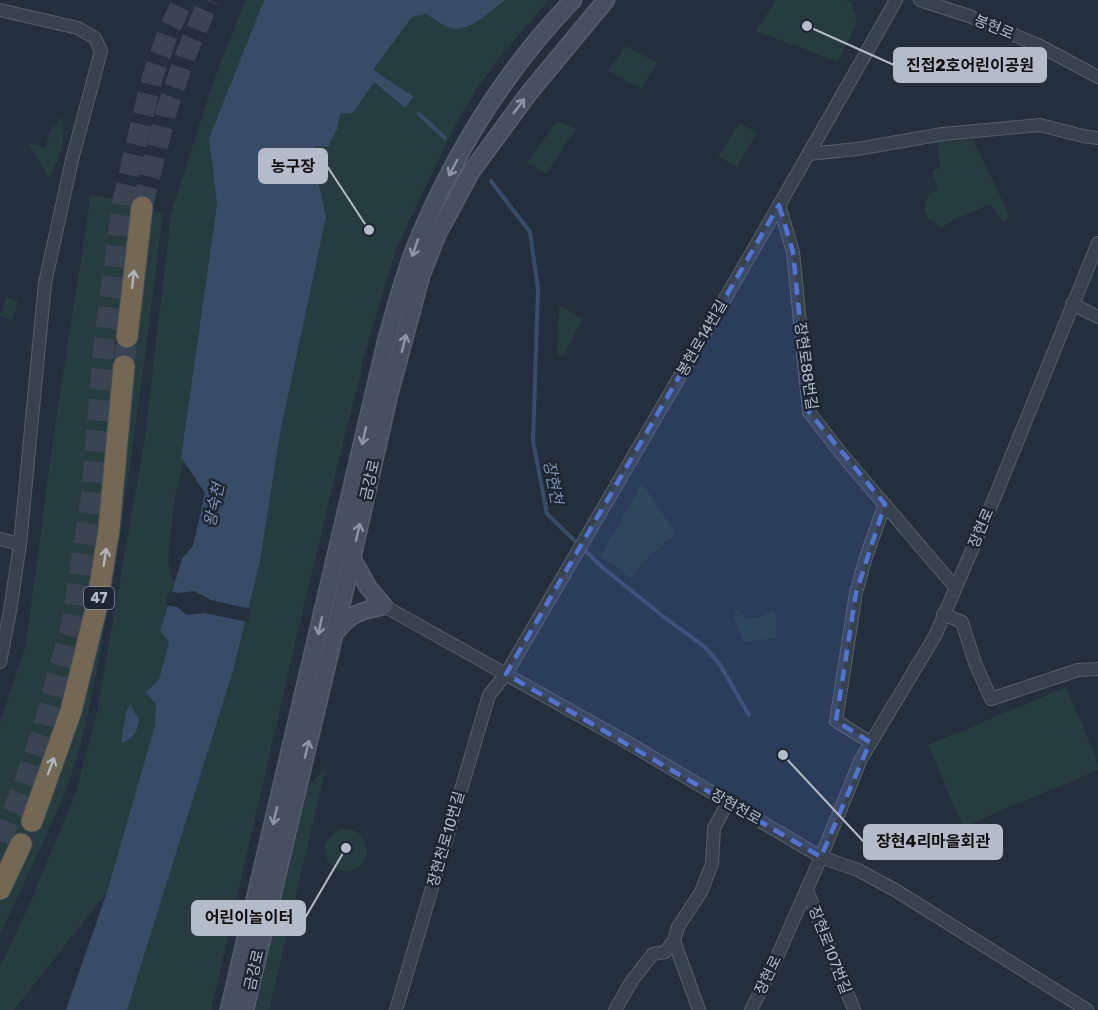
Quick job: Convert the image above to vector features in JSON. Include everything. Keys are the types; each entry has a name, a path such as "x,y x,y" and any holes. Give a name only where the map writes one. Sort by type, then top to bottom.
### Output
{"highway":[{"path":"127,337 142,207"},
{"name":"47","path":"32,821 70,711 97,605 109,529 124,366"},
{"path":"0,889 21,844"}],"main road":[{"name":"금강로","path":"230,1010 386,342 420,234 467,141 493,98 531,48 573,0"},
{"name":"금강로","path":"245,1010 335,634 389,395 413,305 437,235 484,153 529,93 606,0"},
{"path":"335,634 346,620 359,611 384,606 368,587 352,558"}],"street":[{"name":"봉현로14번길","path":"506,674 780,205 896,0"},
{"name":"봉현로","path":"920,0 969,16 1040,46 1098,77"},
{"path":"0,10 78,28 95,38 101,51 72,160 45,284 20,544 5,609 0,662"},
{"path":"809,154 858,149 943,134 1040,125 1098,138"},
{"name":"장현로88번길","path":"780,205 793,252 809,412 844,457 956,587"},
{"name":"장현로","path":"751,1010 807,891 861,759 934,636 996,494 1098,243"},
{"path":"1072,304 1098,317"},
{"path":"870,742 836,721 856,593 885,504"},
{"path":"0,539 20,544"},
{"name":"장현천로","path":"384,606 625,741 821,857 858,870 895,890 1087,1010"},
{"path":"943,614 962,622 975,663 991,699 1078,670 1098,669"},
{"name":"장현천로10번길","path":"396,1010 489,695 506,674"},
{"path":"615,1010 633,980 653,954 664,952 674,941 678,927 701,892 712,864 714,828 728,802"},
{"name":"장현로107번길","path":"807,891 854,1010"},
{"path":"674,941 699,1010"}],"highlighted area":[{"path":"779,205 793,252 809,412 885,504 856,593 836,721 870,742 821,857 506,674"}],"green space":[{"path":"246,0 264,0 209,138 217,204 181,457 184,461 174,501 168,561 174,585 160,631 169,642 159,679 147,693 156,704 155,725 107,892 14,1010 0,1010 0,967 30,903 76,792 97,712 145,437 171,214 212,85"},
{"path":"505,0 549,0 502,54 477,88 455,126 397,246 361,366 362,370 297,635 211,1010 127,1010 233,671 260,561 280,434 326,217 318,180 320,168 316,162 315,145 338,127 340,114 353,113 374,82 405,108 414,98 372,70 412,17 426,14 450,28 473,23"},
{"path":"776,0 846,0 851,2 857,21 838,62 756,31"},
{"path":"626,46 657,63 641,89 608,71"},
{"path":"62,117 64,133 62,148 49,177 28,144 45,147 50,132"},
{"path":"557,121 576,128 546,174 527,163"},
{"path":"740,123 757,133 736,167 718,156"},
{"path":"973,139 1010,217 1004,222 990,205 960,216 941,228 928,218 924,205 930,194 938,190 932,172 940,167 938,142"},
{"path":"91,195 114,199 163,214 126,495 87,719 64,796 0,935 0,722 26,644 55,425"},
{"path":"6,297 18,301 13,321 0,316"},
{"path":"559,306 582,319 563,357 557,354"},
{"path":"642,483 674,531 672,537 652,554 630,578 601,556"},
{"path":"736,609 747,619 763,616 775,609 777,638 744,642 734,617"},
{"path":"1066,687 1098,763 1098,770 963,827 928,745"},
{"path":"326,767 269,1010 255,1010 308,786"},
{"path":"346,829 361,835 367,850 361,865 346,871 331,865 325,850 331,835"}],"water":[{"name":"왕숙천","path":"264,0 505,0 480,20 458,29 445,26 426,14 412,17 373,70 414,97 405,108 374,82 353,113 340,114 338,127 328,147 315,146 316,162 320,168 318,180 326,217 280,434 260,561 233,671 127,1010 66,1010 107,892 155,725 156,704 146,693 159,679 169,642 160,631 182,559 193,546 205,493 181,457 217,204 209,138"},
{"path":"130,704 139,720 132,737 121,743 126,712"}],"pier":[{"path":"169,591 178,593 194,591 211,600 251,609 248,622 204,613 187,615 177,607 165,605"}],"waterway":[{"name":"장현천","path":"419,114 445,138"},
{"name":"장현천","path":"491,181 530,232 538,289 533,441 547,514 602,567 705,647 720,665 749,715"}],"tunnel":[{"path":"0,841 21,792 43,729 72,623 91,499 104,343 123,200 152,78 169,30 183,0"},
{"path":"142,207 167,109 185,57 209,0"},
{"path":"124,366 127,337"}],"place":[{"name":"진접2호어린이공원","path":"807,26"},
{"name":"농구장","path":"369,230"},
{"name":"장현4리마을회관","path":"783,755"},
{"name":"어린이놀이터","path":"346,848"}]}
